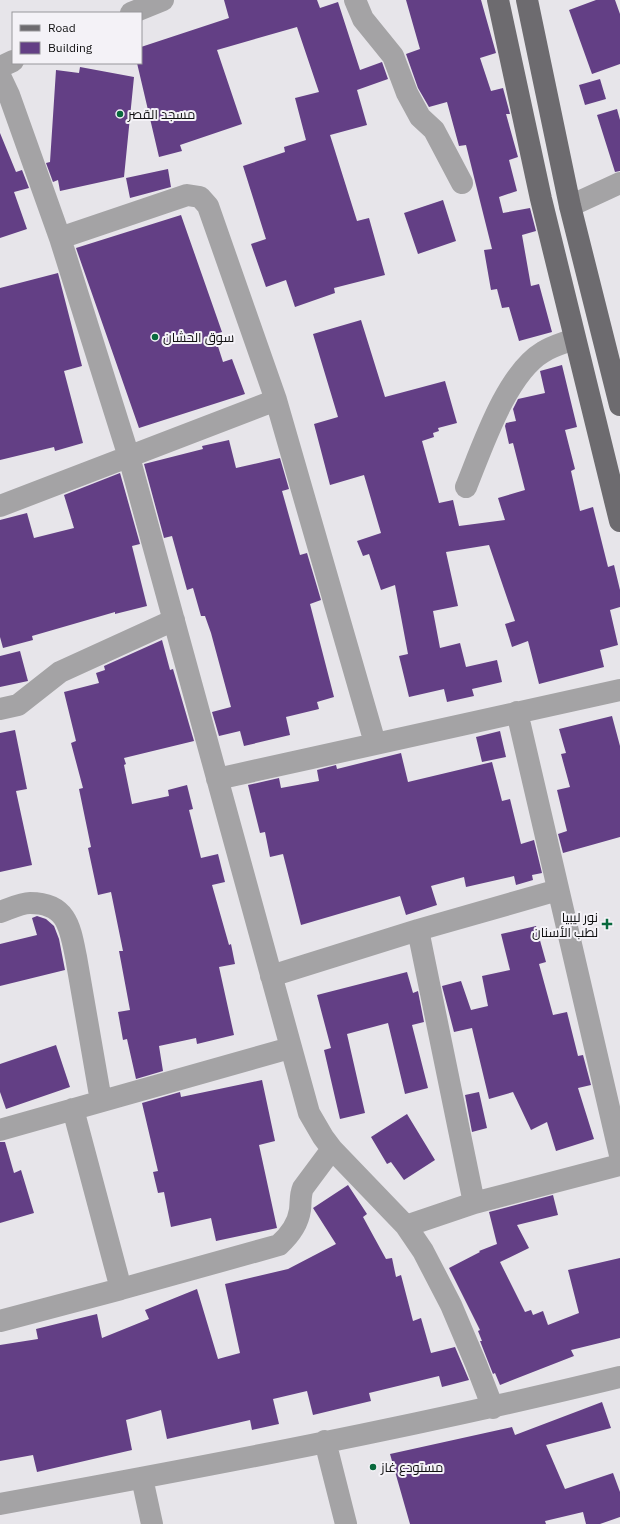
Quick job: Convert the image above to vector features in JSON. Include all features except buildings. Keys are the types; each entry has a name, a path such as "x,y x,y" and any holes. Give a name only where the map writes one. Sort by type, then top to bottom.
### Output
{"main road":[{"path":"498,0 540,199 620,521"},
{"path":"527,0 570,206 620,405"}],"street":[{"path":"133,12 163,0"},
{"path":"355,0 363,19 393,56 407,93 420,117 434,130 462,183"},
{"path":"0,67 12,62"},
{"path":"0,76 9,95 60,238 129,457 270,976 309,1113 332,1149 406,1226 426,1258 451,1305 493,1408"},
{"path":"570,206 620,183"},
{"path":"60,238 187,195 200,198 208,206 276,400 375,743"},
{"path":"466,487 503,401 523,369 542,352 574,339"},
{"path":"0,506 276,400"},
{"path":"0,709 18,705 60,672 174,620"},
{"path":"217,779 620,690"},
{"path":"516,712 620,1155"},
{"path":"270,976 418,930 558,890"},
{"path":"0,912 29,903 54,907 64,918 71,935 76,957 101,1101"},
{"path":"418,930 474,1203"},
{"path":"0,1130 290,1048"},
{"path":"73,1109 121,1289"},
{"path":"0,1321 279,1245 287,1238 298,1220 300,1194 303,1188 332,1149"},
{"path":"406,1226 474,1203 620,1165"},
{"path":"0,1504 142,1478 493,1408 620,1377"},
{"path":"325,1441 346,1524"},
{"path":"142,1478 152,1524"}],"place":[{"name":"مسجد القصر","path":"120,114"},
{"name":"سوق الحشان","path":"155,337"},
{"name":"نور ليبيا لطب الأسنان","path":"607,924"},
{"name":"مستودع غاز","path":"373,1467"}]}
